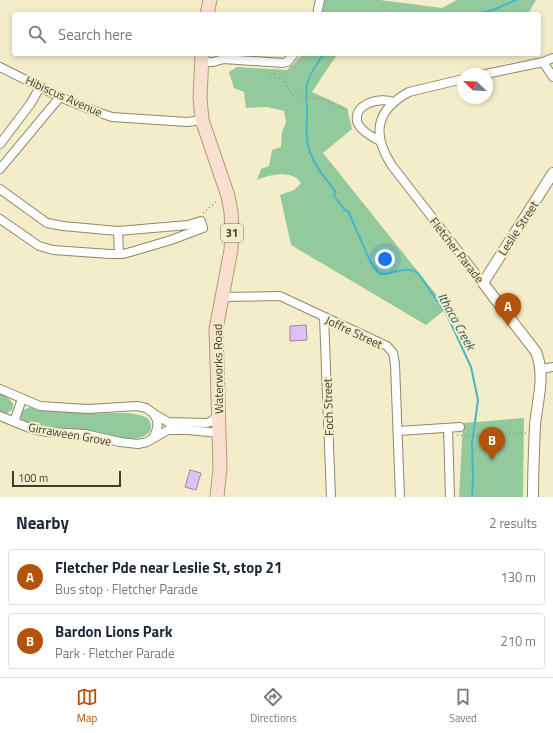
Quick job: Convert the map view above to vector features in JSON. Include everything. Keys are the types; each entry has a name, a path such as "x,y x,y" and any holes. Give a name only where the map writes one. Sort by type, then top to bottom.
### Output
{"main road":[{"path":"207,12 210,0"},
{"name":"Waterworks Road","path":"202,58 200,98 202,120 226,192 231,212 232,230 231,250 218,317 216,336 220,468 217,497"}],"street":[{"path":"317,12 320,0"},
{"path":"202,58 212,62 224,59 283,63 287,62 292,56"},
{"path":"493,73 543,62 553,58"},
{"path":"543,62 553,77"},
{"name":"Hibiscus Avenue","path":"0,67 60,97 112,117 183,122 202,120"},
{"name":"Fletcher Parade","path":"457,80 409,92 393,102 384,113 381,121 379,131 380,141 384,154 393,167 536,352 541,369 541,385 535,433 533,497"},
{"path":"0,144 31,103 40,87"},
{"path":"0,170 60,97"},
{"path":"380,141 371,136 362,128 357,120 357,115 361,109 372,102 388,100 393,102"},
{"name":"Leslie Street","path":"483,283 553,173"},
{"path":"0,189 47,223 118,231 175,226 198,223 201,221 203,228 134,251 119,254 53,250 38,246 0,219"},
{"path":"175,226 180,230 182,236"},
{"path":"118,231 119,254"},
{"name":"Joffre Street","path":"222,297 280,296 324,318 387,346 393,353 395,364 400,497"},
{"name":"Foch Street","path":"324,318 331,497"},
{"path":"541,369 553,367"},
{"name":"Girraween Grove","path":"0,389 40,406 88,409 137,406 144,407 168,422 219,433"},
{"name":"Girraween Grove","path":"14,422 22,399"},
{"path":"147,442 154,436 158,428 157,418 152,412"},
{"name":"Girraween Grove","path":"0,416 32,429 47,432 85,434 126,443 139,444 147,442 168,430 208,423 218,415"},
{"path":"398,431 460,427"},
{"path":"448,428 450,497"}],"path":[{"path":"283,63 271,78 283,79 292,95 322,99 357,115"},
{"path":"198,223 196,218 207,211 218,200"},
{"path":"467,436 526,433"}],"green space":[{"path":"325,0 380,0 442,8 457,0 536,0 529,12 322,12"},
{"path":"301,56 336,56 312,92 347,108 352,129 323,153 447,308 426,325 291,245 280,195 294,190 301,183 292,176 281,174 257,180 261,169 269,166 272,150 281,147 282,132 286,122 284,111 267,107 246,108 244,92 234,88 229,72 237,67 287,70"},
{"path":"0,393 13,403 13,409 6,414 0,411"},
{"path":"31,407 36,409 58,411 137,414 149,420 151,429 144,436 130,439 56,431 31,425 22,420 21,413"},
{"path":"524,418 523,497 459,497 463,423"}],"building":[{"path":"306,325 307,340 290,341 290,326"},
{"path":"190,470 201,473 196,490 185,487"}],"waterway":[{"name":"Ithaca Creek","path":"484,12 493,10 516,0"},
{"name":"Ithaca Creek","path":"323,56 314,68 307,84 307,135 310,152 318,168 335,191 334,196 345,210 348,211 371,263 380,274 404,270 418,273 447,315 471,367 478,400 472,444 472,497"}],"place":[{"name":"Fletcher Pde near Leslie St, stop 21","path":"508,326"},
{"name":"Bardon Lions Park","path":"492,460"}]}
